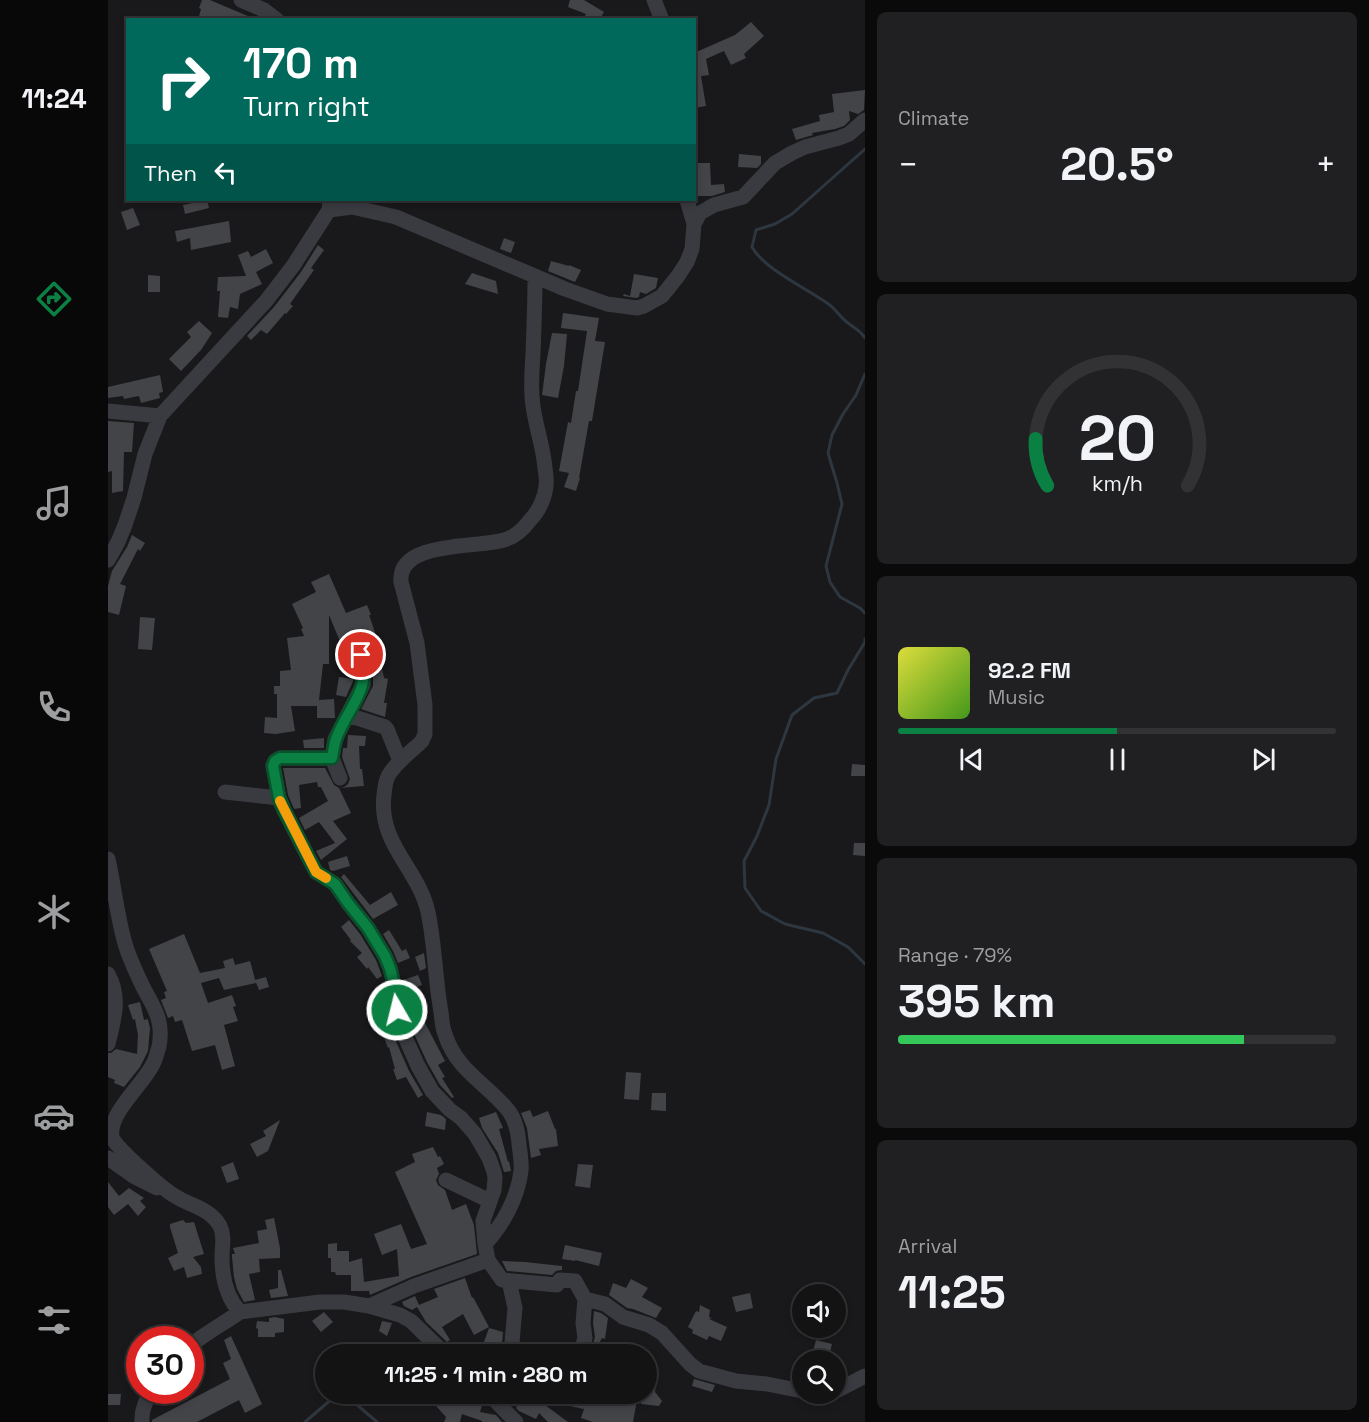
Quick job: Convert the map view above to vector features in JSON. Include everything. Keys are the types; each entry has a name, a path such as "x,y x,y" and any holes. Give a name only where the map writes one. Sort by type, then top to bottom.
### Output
{"street":[{"path":"241,0 264,10 274,18"},
{"path":"654,0 661,18"},
{"path":"694,224 700,213 710,207 743,197 775,163 805,147 839,138 857,129 865,120"},
{"path":"108,560 125,525 160,416 266,301 293,266 329,205 352,207 396,217 607,304 637,308 662,296 678,276 692,249 694,224 687,201"},
{"path":"485,1244 504,1220 518,1186 521,1169 517,1130 513,1116 458,1061 444,1034 427,909 420,888 390,839 386,829 383,801 388,776 423,741 425,734 425,705 417,643 401,582 403,570 413,559 433,549 499,542 515,535 532,519 544,496 547,485 544,451 535,418 532,395 535,276"},
{"path":"108,411 160,416"},
{"path":"340,778 332,758 335,740 363,685 364,666 358,649"},
{"path":"348,715 385,727 400,762"},
{"path":"332,758 277,759 273,766 279,798 316,872 335,884 368,928 385,956 395,989 400,1026 432,1091 475,1134 489,1158 495,1178 494,1190 483,1221 488,1260 501,1279 509,1281 557,1285 560,1280 575,1281 585,1299 583,1344"},
{"path":"225,792 279,798"},
{"path":"108,859 112,904 134,968 157,1012 160,1033 159,1046 153,1065 114,1114 111,1133 114,1141 122,1150 174,1196"},
{"path":"108,974 116,998 108,1044"},
{"path":"108,1158 135,1177 211,1214 222,1228 223,1273 232,1301 240,1312"},
{"path":"446,1180 490,1201"},
{"path":"369,1306 414,1286 488,1260"},
{"path":"509,1281 515,1314 512,1344"},
{"path":"585,1299 605,1304 623,1317 649,1325 662,1333 699,1371 736,1382 767,1384 792,1389"},
{"path":"204,1334 226,1323 240,1312 320,1302 344,1302 369,1306 411,1321 435,1344"},
{"path":"846,1386 865,1376"},
{"path":"142,1422 141,1415 145,1404"},
{"path":"505,1404 516,1422"}],"building":[{"path":"202,0 210,0 252,18 199,18 201,9 199,8"},
{"path":"570,0 584,0 604,12 600,18 583,18 586,14 568,7"},
{"path":"751,22 764,36 744,54 746,58 731,65 724,51 706,59 709,75 701,76 706,106 696,108 696,52 735,35"},
{"path":"865,90 864,110 858,114 849,111 850,120 844,126 812,133 813,135 796,140 792,129 820,121 819,115 834,112 832,94"},
{"path":"739,154 761,156 761,164 757,168 738,167"},
{"path":"696,163 710,163 711,185 724,184 725,192 712,196 696,196"},
{"path":"207,201 209,208 185,214 183,205"},
{"path":"133,208 140,225 127,230 121,212"},
{"path":"229,221 231,242 191,250 190,238 177,242 175,231"},
{"path":"504,238 515,242 511,253 500,249"},
{"path":"318,245 324,250 311,268 314,270 290,304 293,306 267,334 261,330 251,340 247,336 274,307"},
{"path":"266,249 273,263 256,272 262,284 240,294 238,309 230,307 228,318 218,317 220,291 217,291 218,277 246,276 238,255 248,251 251,257"},
{"path":"551,261 581,270 575,282 548,271"},
{"path":"472,273 496,281 498,294 465,284"},
{"path":"634,274 658,278 656,288 646,294 640,292 639,297 636,298 623,296 624,294 630,296"},
{"path":"148,275 160,276 160,292 148,292"},
{"path":"563,313 599,318 595,341 605,342 592,421 589,421 576,491 564,487 569,473 559,471 568,422 571,423 576,391 578,391 587,331 561,328"},
{"path":"199,321 212,333 201,350 181,371 169,359 191,337 187,332"},
{"path":"552,333 567,334 558,398 542,395"},
{"path":"160,375 163,392 159,393 160,398 141,403 139,396 124,399 123,396 108,398 108,387"},
{"path":"108,421 134,423 132,452 124,452 123,491 112,493 112,471 108,472"},
{"path":"132,535 145,543 140,551 138,549 120,584 126,586 119,615 108,612 108,586 112,571"},
{"path":"329,574 346,613 367,605 371,615 369,615 379,644 377,644 384,678 388,679 384,703 387,703 385,717 361,709 373,686 373,663 367,645 364,641 355,640 344,651 329,615 329,664 323,664 319,700 334,699 335,718 317,718 317,706 291,706 295,731 264,733 265,717 277,718 277,694 274,694 274,686 280,686 280,671 291,670 287,638 304,636 301,629 303,628 292,604 316,592 311,582"},
{"path":"140,617 155,618 152,650 138,649"},
{"path":"339,677 354,679 346,697 336,695"},
{"path":"348,735 366,736 365,746 359,746 360,769 362,769 364,786 339,788 348,784 350,779 342,757 343,748 347,748"},
{"path":"324,738 324,748 304,748 303,740"},
{"path":"852,764 865,765 865,776 851,776"},
{"path":"283,768 325,768 334,785 339,788 351,813 333,821 347,839 321,860 316,851 335,843 319,822 305,830 299,818 328,801 317,782 299,785 301,808 294,809 288,795"},
{"path":"854,843 865,843 865,856 853,855"},
{"path":"347,856 350,866 330,870 328,862"},
{"path":"344,874 370,905 391,892 398,905 373,919 341,877"},
{"path":"349,920 376,960 382,976 377,979 357,957 362,953 341,927"},
{"path":"389,930 402,951 406,949 410,958 398,963 383,934"},
{"path":"184,934 200,973 225,968 223,961 233,958 235,965 250,961 256,983 224,990 219,978 201,983 208,1003 232,995 238,1021 224,1025 235,1066 222,1070 215,1045 192,1051 182,1020 175,1022 173,1016 168,1018 161,1000 166,998 164,992 167,991 149,949"},
{"path":"424,953 426,968 420,971 415,957"},
{"path":"418,975 422,985 415,988 421,1010 423,1009 426,1017 423,1019 445,1061 438,1065 445,1077 442,1078 454,1097 452,1098 440,1085 409,1023 405,993 408,993 403,980"},
{"path":"266,977 269,987 259,990 255,980"},
{"path":"140,1002 144,1020 148,1019 150,1028 148,1051 140,1067 124,1087 114,1083 115,1080 108,1077 108,1053 116,1049 137,1054 138,1035 135,1019 133,1020 128,1005"},
{"path":"387,1006 391,1030 409,1071 423,1095 418,1098 406,1077 397,1080 389,1047 375,1019 373,1010"},
{"path":"626,1072 641,1073 639,1100 624,1099"},
{"path":"652,1093 666,1093 666,1111 651,1110"},
{"path":"530,1110 533,1117 548,1111 556,1129 558,1146 539,1149 541,1155 531,1158 527,1128 521,1113"},
{"path":"427,1112 441,1115 446,1119 445,1130 425,1126"},
{"path":"496,1112 503,1128 499,1129 511,1171 504,1172 498,1153 482,1128 479,1118"},
{"path":"280,1120 268,1151 257,1157 250,1144 266,1136 263,1131"},
{"path":"433,1147 444,1164 437,1168 438,1185 445,1190 452,1210 466,1204 474,1225 477,1254 411,1277 370,1295 369,1291 351,1291 351,1275 336,1275 335,1272 331,1272 328,1244 337,1243 337,1251 349,1251 349,1262 362,1258 364,1282 399,1276 397,1249 382,1255 374,1234 401,1224 411,1249 427,1244 395,1172 415,1162 412,1154"},
{"path":"233,1162 239,1179 227,1183 221,1167"},
{"path":"578,1164 593,1165 590,1188 575,1186"},
{"path":"108,1182 119,1196 129,1188 144,1198 140,1201 146,1207 138,1216 128,1204 114,1215 108,1207"},
{"path":"274,1218 280,1258 259,1259 260,1272 249,1274 255,1300 244,1302 234,1277 233,1248 259,1243 257,1231 267,1229 265,1220"},
{"path":"183,1220 186,1223 194,1222 204,1254 193,1257 201,1267 202,1274 187,1278 184,1267 174,1271 168,1258 178,1253 170,1224"},
{"path":"565,1245 602,1253 599,1266 562,1259"},
{"path":"502,1261 562,1266 562,1270 552,1275 507,1271"},
{"path":"278,1270 281,1270 288,1296 271,1298 269,1290 278,1288"},
{"path":"465,1278 472,1298 489,1327 474,1335 463,1314 442,1327 450,1340 447,1342 426,1322 417,1307 412,1310 404,1306 402,1302 415,1296 419,1305 438,1297 434,1289"},
{"path":"631,1279 648,1288 642,1297 662,1308 656,1318 627,1308 609,1295 613,1283 626,1288"},
{"path":"750,1293 753,1308 736,1312 732,1297"},
{"path":"700,1305 710,1310 709,1317 712,1318 709,1319 727,1327 721,1341 709,1336 707,1340 692,1333 693,1330 688,1327 696,1311 699,1312"},
{"path":"594,1311 608,1318 605,1339 602,1338 599,1344 593,1344 595,1337"},
{"path":"324,1312 333,1322 321,1332 312,1321"},
{"path":"269,1318 284,1319 284,1332 275,1333 275,1337 258,1337 257,1321 269,1322"},
{"path":"382,1321 392,1323 387,1336 379,1331"},
{"path":"489,1328 503,1332 502,1344 483,1344"},
{"path":"231,1336 262,1404 245,1413 239,1400 197,1422 152,1422 182,1404 204,1404 204,1393 230,1379 223,1363 231,1359 224,1340"},
{"path":"816,1340 832,1344 830,1350 814,1350"},
{"path":"694,1379 715,1385 712,1392 692,1386"},
{"path":"108,1394 121,1394 120,1405 108,1405"},
{"path":"657,1395 662,1401 659,1406 641,1404 657,1404"},
{"path":"434,1404 482,1404 480,1412 496,1415 502,1422 482,1422 462,1414 460,1422 444,1422 446,1417"},
{"path":"518,1404 544,1404 568,1422 548,1422 539,1413 536,1419 516,1408"},
{"path":"560,1404 636,1404 633,1422 593,1422 581,1418 584,1409"}],"waterway":[{"path":"865,149 792,214 775,224 756,230 752,247 766,263 786,278 830,305 865,338"},
{"path":"865,374 856,395 832,435 828,453 842,504 826,566 830,582 840,597 865,613"},
{"path":"865,639 837,693 814,698 792,715 776,759 769,805 744,861 745,888 761,911 785,924 823,933 848,947 865,964"},
{"path":"305,1422 333,1398 356,1404 377,1422"}],"slow traffic":[{"path":"280,801 316,872 326,878"}],"route":[{"path":"361,655 364,666 363,685 335,740 332,758 280,758 273,766 279,798 316,872 335,884 368,928 385,956 395,989 397,1010"}]}
